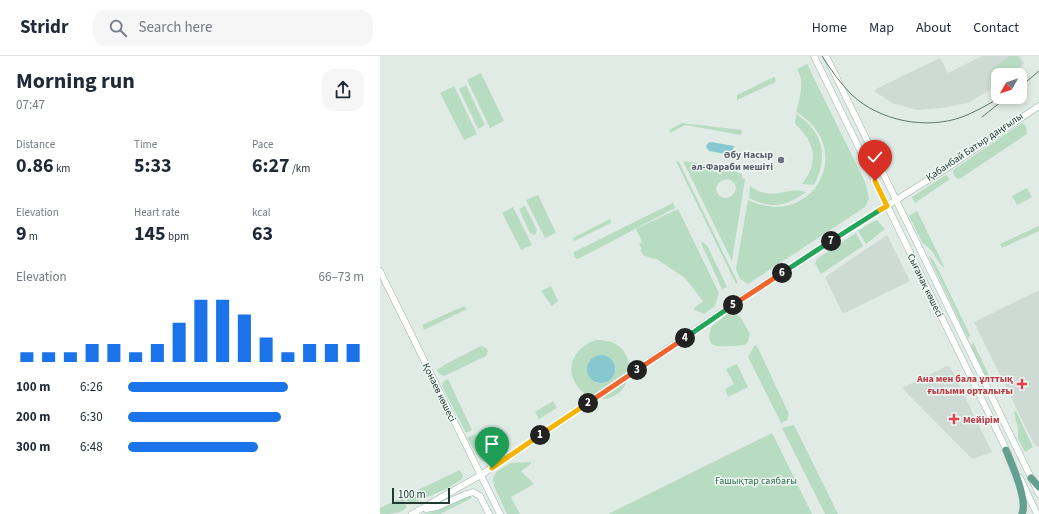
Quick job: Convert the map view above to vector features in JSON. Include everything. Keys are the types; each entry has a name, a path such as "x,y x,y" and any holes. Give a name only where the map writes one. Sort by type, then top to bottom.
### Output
{"main road":[{"name":"Сығанақ көшесі","path":"814,56 1037,514"},
{"name":"Сығанақ көшесі","path":"826,56 1039,494"},
{"name":"Қабанбай Батыр даңғылы","path":"412,514 481,475 698,329 834,239 910,191 1039,104"},
{"name":"Қонаев көшесі","path":"380,271 500,514"},
{"path":"971,378 978,378 980,373"},
{"path":"984,403 989,397 993,399"},
{"path":"1006,450 1023,496 1022,514"},
{"path":"1031,478 1039,487"},
{"path":"423,509 437,508 473,492 480,496 490,514"}],"shaded area":[{"path":"982,56 1020,56 1024,63 1022,68 991,68 991,89 968,103 943,108 917,110 892,103 874,91 940,58 948,73"},
{"path":"887,235 910,281 843,314 825,277"},
{"name":"Ана мен бала ұлттық ғылыми орталығы","path":"1039,290 1039,447 1035,446 974,322"},
{"name":"Мейірім","path":"947,366 950,366 992,452 973,459 971,458 903,389 904,387"}],"green space":[{"path":"1010,56 1017,56 1021,62 1020,68 993,68"},
{"path":"807,64 866,184 869,199 865,207 748,284 740,279 736,269 748,200 772,207 792,204 808,195 820,181 825,163 824,145 814,127 796,112 801,85 801,79 797,69"},
{"path":"481,73 504,121 490,128 467,80"},
{"path":"774,77 776,80 774,83 737,100 737,95"},
{"path":"466,85 485,125 478,129 459,89"},
{"path":"454,86 477,134 464,140 440,93"},
{"path":"796,114 812,128 821,145 821,164 819,175 814,185 802,184 811,168 813,153 807,138 795,124"},
{"path":"682,123 742,130 741,135 685,125 670,133 669,130"},
{"path":"1022,123 1026,126 1027,134 961,178 958,179 954,176 953,170"},
{"path":"676,161 679,162 738,283 736,284"},
{"path":"683,161 738,169 738,173 742,174 742,178 745,179 732,261","holes":["728,179 734,183 736,187 733,195 724,198 717,192 716,187 723,180"]},
{"path":"946,175 950,179 915,203 912,197"},
{"path":"750,186 761,192 770,194 794,191 806,192 792,201 778,205 771,205 757,202 749,198"},
{"path":"1027,188 1032,197 1017,205 1012,196"},
{"path":"538,195 556,233 545,238 526,200"},
{"path":"673,203 675,208 582,257 577,259 574,257 574,252"},
{"path":"525,206 537,230 535,235 530,233 519,209"},
{"path":"513,207 532,245 521,250 502,213"},
{"path":"678,209 719,293 715,306 704,314 693,309 703,301 685,278 655,258 654,259 643,255 640,250 642,249 639,244 642,242 636,229"},
{"path":"917,211 945,268 940,264 932,251 922,242 909,216"},
{"path":"610,219 611,223 574,241 573,238"},
{"path":"877,220 885,229 866,244 858,231"},
{"path":"1039,226 1039,231 1002,248 1000,244"},
{"path":"856,233 863,246 821,274 815,264 817,259"},
{"path":"703,242 708,247 727,287 722,289 701,243"},
{"path":"928,255 934,261 970,335 968,339"},
{"path":"551,286 558,301 552,306 541,291"},
{"path":"464,306 467,309 424,330 422,325"},
{"path":"736,313 741,318 750,334 748,342 745,345 713,345 710,340 711,327 727,314"},
{"path":"596,340 612,342 622,349 628,360 629,372 626,383 619,392 609,398 595,398 587,395 578,387 573,377 571,370 574,357 589,343","holes":["595,356 605,383 596,383 588,362"]},
{"path":"973,342 992,382 989,383 971,346"},
{"path":"481,346 486,348 488,351 486,356 444,376 438,373 437,370 444,365"},
{"path":"754,346 757,346 789,414 787,420 781,423 748,357"},
{"path":"737,364 748,387 728,397 725,389 734,384 726,369"},
{"path":"448,379 472,430 466,433 442,386 443,382"},
{"path":"553,401 557,408 539,419 535,412"},
{"path":"1016,411 1033,447 1025,452 1018,439 1018,429 1014,412"},
{"path":"794,425 838,514 825,514 782,428"},
{"name":"Ғашықтар саябағы","path":"772,433 812,514 608,514"},
{"path":"475,434 484,454 482,455 487,463 480,460 467,438"},
{"path":"531,462 531,464 521,471 534,484 511,497 520,514 507,514 494,486 493,478 496,472 511,463"},
{"path":"460,470 463,476 462,479 446,489 409,505 405,496"},
{"path":"469,494 472,498 440,514 425,514 439,510"},
{"path":"403,497 407,507 405,509 395,513 380,514 380,508"}],"water":[{"path":"711,142 734,146 732,155 709,151 706,147 708,143"},
{"path":"601,355 611,359 615,369 611,379 601,383 591,379 587,369 591,359"}],"tram line":[{"path":"822,56 844,86 863,104 890,117 904,121 919,123 948,121 972,113 991,103"},
{"path":"1027,81 1039,71"},
{"path":"982,117 998,104"}],"place":[{"name":"Әбу Насыр әл-Фараби мешіті","path":"781,160"},
{"name":"Ана мен бала ұлттық ғылыми орталығы","path":"1022,384"},
{"name":"Мейірім","path":"954,419"}],"route":[{"path":"492,468 741,299 887,206 875,181"}]}
